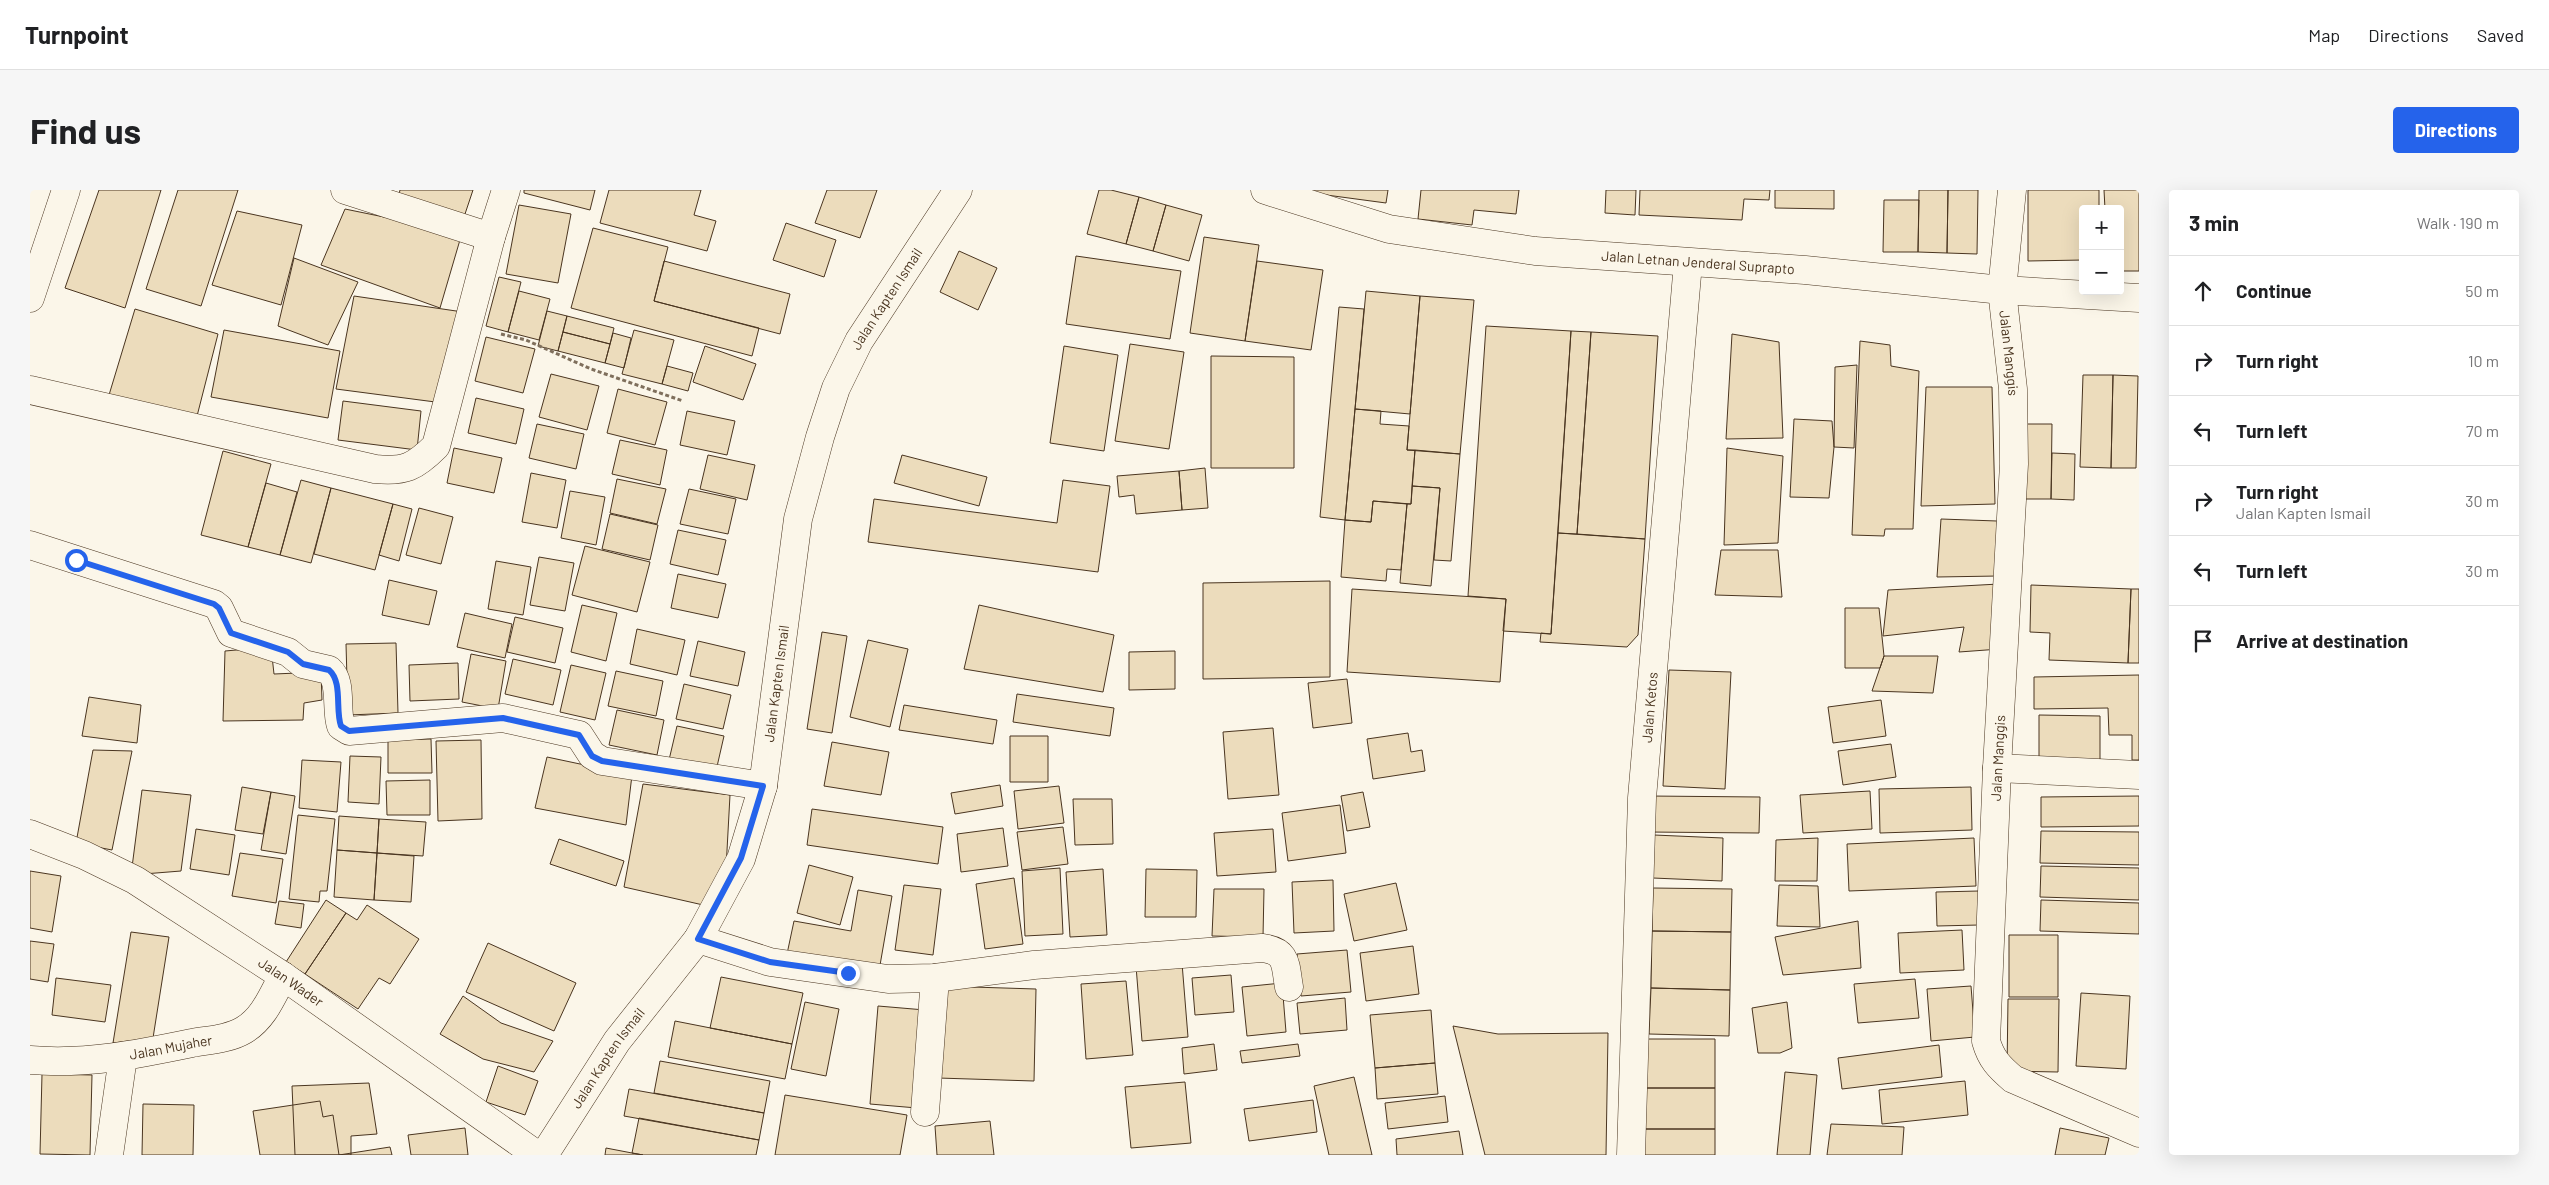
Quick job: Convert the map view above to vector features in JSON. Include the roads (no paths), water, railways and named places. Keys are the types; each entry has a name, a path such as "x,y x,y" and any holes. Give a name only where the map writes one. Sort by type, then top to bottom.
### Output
{"street":[{"path":"30,298 66,190"},
{"path":"345,190 491,237"},
{"path":"30,390 375,469 411,468 436,446 491,237 506,190"},
{"name":"Jalan Kapten Ismail","path":"544,1155 617,1041 698,939 741,858 763,786 798,518 836,388 859,341 958,190"},
{"name":"Jalan Letnan Jenderal Suprapto","path":"1265,190 1389,229 1535,251 1806,270 2002,290 2139,298"},
{"name":"Jalan Manggis","path":"2012,190 2002,290 2013,389 2014,464 1997,768 1986,1041 1990,1056 1997,1066 2013,1079 2139,1133"},
{"name":"Jalan Ketos","path":"1631,1155 1642,798 1688,263"},
{"path":"30,545 214,604 219,608 231,633 288,652 303,664 326,668 332,672 336,680 341,726 349,731 513,719 579,735 592,756 602,761 763,786"},
{"path":"1997,768 2139,775"},
{"name":"Jalan Wader","path":"30,834 84,855 135,880 283,976 537,1155"},
{"path":"698,939 770,962 888,978 935,978 1034,965 1262,948 1275,949 1283,957 1289,986"},
{"name":"Jalan Mujaher","path":"30,1060 46,1061 123,1057 226,1037 243,1031 261,1017 283,976"},
{"path":"924,1112 935,978"},
{"path":"108,1155 123,1057"}]}
